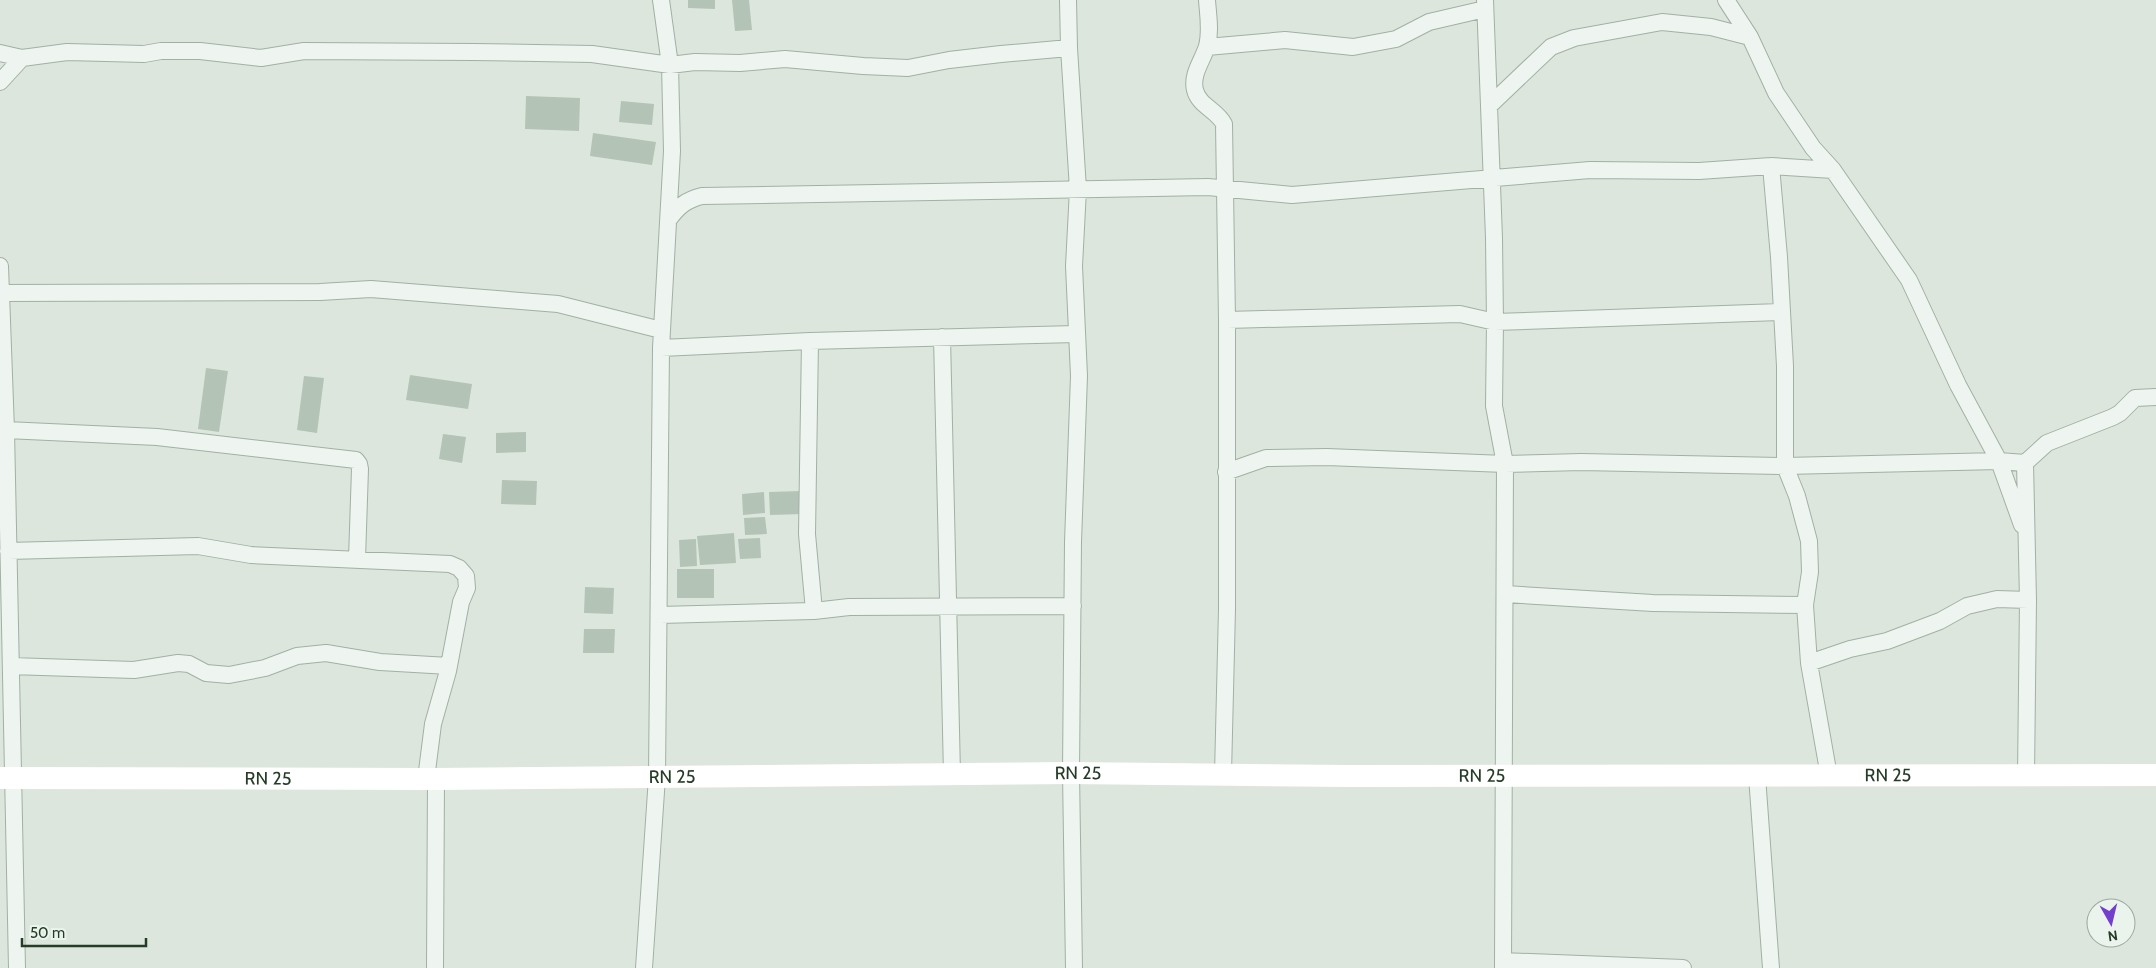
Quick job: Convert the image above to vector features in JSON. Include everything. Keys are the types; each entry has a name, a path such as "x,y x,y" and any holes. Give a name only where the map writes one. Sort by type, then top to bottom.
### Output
{"main road":[{"name":"RN 25","path":"7,778 431,779 1071,773 1349,776 1502,774 2156,776"}],"street":[{"path":"644,968 657,777 660,615 661,330 672,150 670,65 661,0"},
{"path":"1068,0 1069,48 1078,189 1074,266 1078,376 1073,542 1071,773 1074,968"},
{"path":"1207,0 1210,32 1207,46 1197,68 1194,88 1198,98 1220,115 1224,124 1226,189 1227,609 1223,774"},
{"path":"1726,0 1750,37 1776,93 1813,148 1833,170 1909,280 1958,385 1999,461 2027,539"},
{"path":"1207,46 1285,40 1353,47 1396,39 1429,22 1485,5 1496,322 1494,406 1505,464 1502,774 1503,964 1683,968"},
{"path":"1489,106 1551,48 1574,38 1662,22 1711,27 1750,37"},
{"path":"0,53 22,58 67,52 144,54 161,51 190,51 261,58 304,51 354,50 592,54 670,65 696,62 740,63 785,59 908,68 950,60 1069,48"},
{"path":"0,82 22,58"},
{"path":"669,220 680,205 688,200 702,196 1208,187 1292,195 1491,180 1590,170 1699,171 1771,166 1833,170"},
{"path":"1771,166 1785,366 1785,466 1798,496 1809,541 1810,572 1805,605 1809,663 1829,776"},
{"path":"0,266 2,395 6,430 3,497 8,551 5,641 11,666 7,778 17,968"},
{"path":"1,293 310,292 370,289 558,304 661,330"},
{"path":"1227,320 1460,314 1496,322 1782,312"},
{"path":"661,348 810,341 1076,334"},
{"path":"942,337 952,774"},
{"path":"810,341 807,534 814,611"},
{"path":"1226,472 1266,458 1327,457 1505,464 1581,462 1785,466 1999,461 2025,463 2047,444 2120,413 2135,398 2156,397"},
{"path":"6,430 157,437 356,460 360,469 357,559"},
{"path":"2025,463 2028,600 2026,776"},
{"path":"8,551 198,546 251,555 450,564 459,568 466,576 468,588 461,602 449,666 433,724 431,779 435,968"},
{"path":"1505,594 1653,603 1805,605"},
{"path":"1809,663 1850,648 1887,641 1940,621 1967,606 1997,599 2028,600"},
{"path":"660,615 814,611 849,606 1073,606"},
{"path":"11,666 134,670 178,663 189,664 206,673 229,675 257,671 297,656 326,653 380,662 449,666"},
{"path":"1757,776 1771,968"}],"building":[{"path":"688,0 715,0 715,9 688,8"},
{"path":"732,0 749,0 752,30 735,31"},
{"path":"526,96 580,98 579,131 525,129"},
{"path":"621,101 654,104 652,125 619,122"},
{"path":"593,133 656,142 652,165 590,156"},
{"path":"206,368 228,371 219,432 198,429"},
{"path":"410,375 472,384 468,409 406,400"},
{"path":"304,376 324,378 317,433 297,430"},
{"path":"526,432 526,452 496,453 496,433"},
{"path":"443,434 466,437 462,463 439,459"},
{"path":"502,480 537,481 536,505 501,504"},
{"path":"802,491 802,514 770,515 769,492"},
{"path":"764,492 765,513 743,515 742,494"},
{"path":"765,517 767,534 745,535 744,518"},
{"path":"734,533 736,563 700,565 697,536"},
{"path":"760,538 761,558 740,559 738,539"},
{"path":"696,539 697,566 680,567 679,540"},
{"path":"677,569 714,569 714,598 677,598"},
{"path":"585,587 614,588 613,614 584,613"},
{"path":"584,629 615,629 614,653 583,653"}]}
